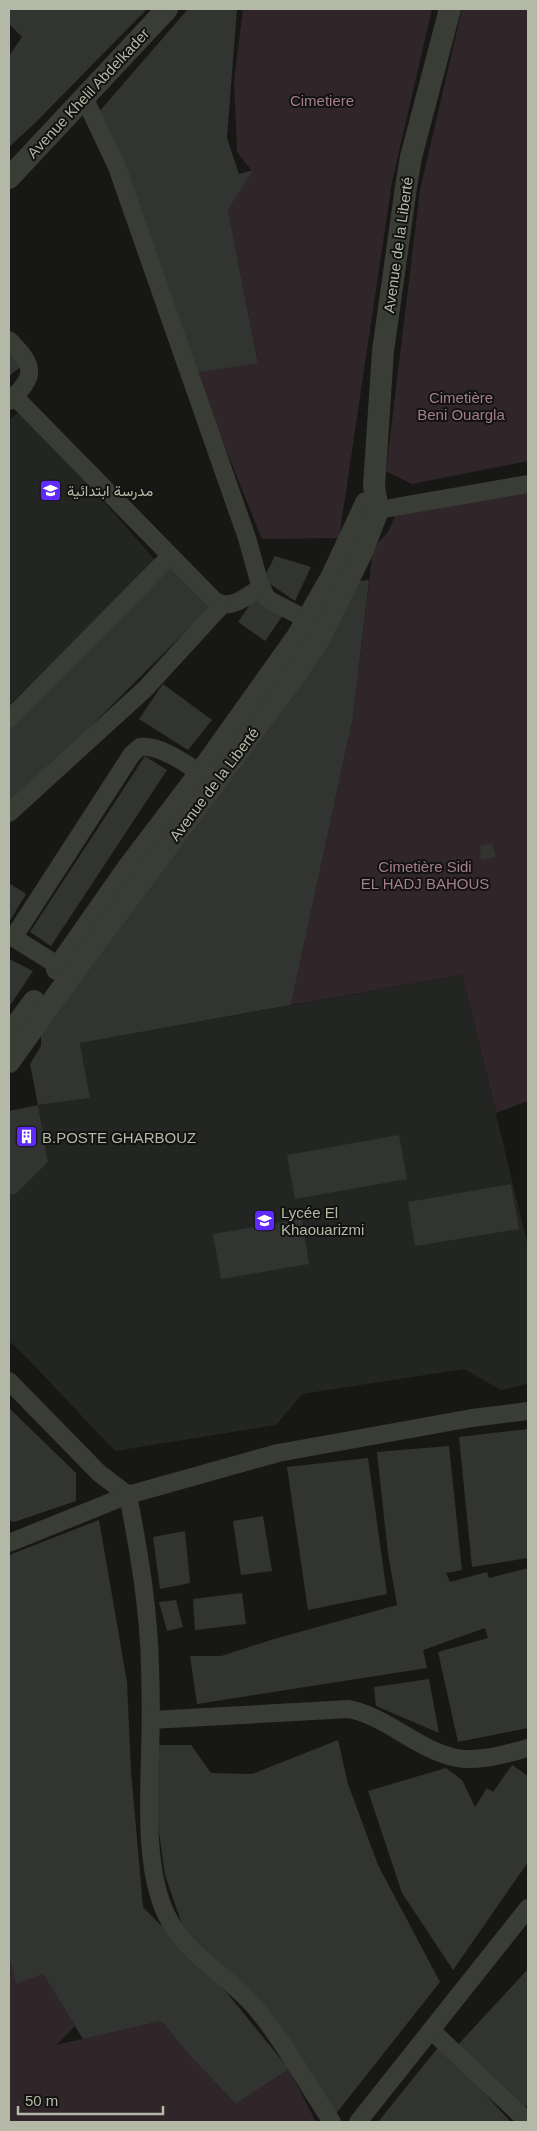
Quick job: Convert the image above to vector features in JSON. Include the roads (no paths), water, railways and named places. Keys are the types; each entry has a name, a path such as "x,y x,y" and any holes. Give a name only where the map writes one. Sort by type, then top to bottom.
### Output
{"street":[{"name":"Avenue Khelil Abdelkader","path":"9,178 167,9"},
{"name":"Avenue de la Liberté","path":"9,1035 127,869 291,681 316,644 362,552 374,486 383,351 406,187 411,157 450,9"},
{"path":"84,97 117,167 247,538 261,587 271,601 308,620"},
{"path":"9,340 21,352 28,363 30,373 26,383 11,399 222,605"},
{"path":"371,509 528,484"},
{"name":"Avenue de la Liberté","path":"9,1062 75,970 207,778 308,620 371,509"},
{"path":"9,719 170,556"},
{"path":"9,813 144,689 222,605 231,604 261,587"},
{"path":"59,966 11,937 132,754 140,747 155,747 207,778"},
{"path":"9,1381 99,1473 128,1495 148,1632 151,1846 158,1890 166,1914 176,1931 196,1952 244,1994 260,2012 332,2122"},
{"path":"9,1543 128,1495 278,1453 472,1418 528,1411"},
{"path":"150,1720 349,1709 365,1712 430,1748 456,1758 476,1759 528,1748"},
{"path":"358,2122 528,1911"},
{"path":"432,2030 528,2122"}],"place":[{"name":"مدرسة ابتدائية","path":"51,490"},
{"name":"B.POSTE GHARBOUZ","path":"26,1137"},
{"name":"Lycée El Khaouarizmi","path":"265,1221"}],"park label":[{"name":"Cimetiere","path":"322,100"},
{"name":"Cimetière Beni Ouargla","path":"461,406"},
{"name":"Cimetière Sidi EL HADJ BAHOUS","path":"425,874"}]}
